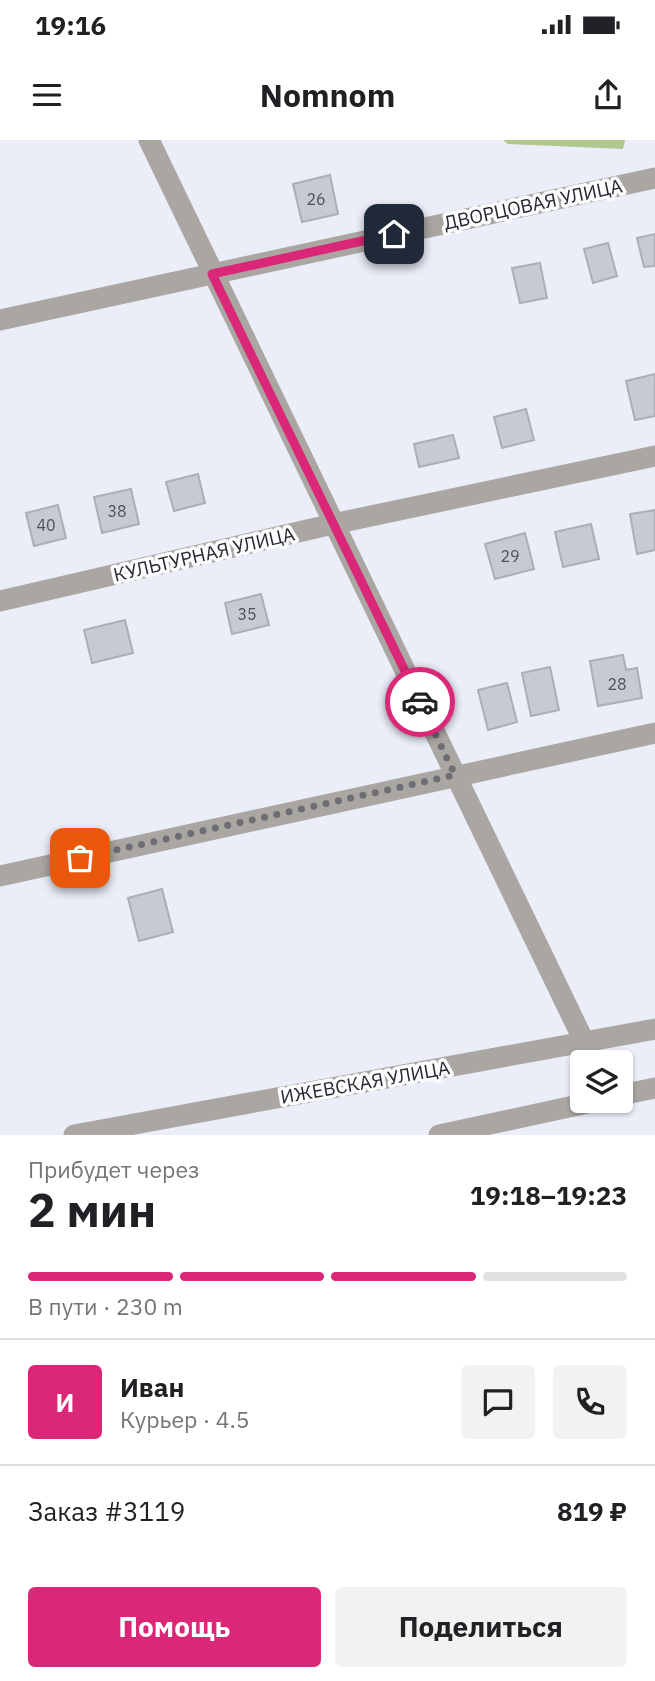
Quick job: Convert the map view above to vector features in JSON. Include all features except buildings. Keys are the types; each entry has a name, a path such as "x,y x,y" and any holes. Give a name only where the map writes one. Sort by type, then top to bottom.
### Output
{"street":[{"path":"149,140 588,1050"},
{"name":"ДВОРЦОВАЯ УЛИЦА","path":"0,320 655,178"},
{"name":"КУЛЬТУРНАЯ УЛИЦА","path":"0,601 333,524 655,456"},
{"path":"0,876 655,733"},
{"name":"ИЖЕВСКАЯ УЛИЦА","path":"74,1135 655,1028"},
{"path":"633,1093 655,1088"},
{"path":"439,1135 570,1107"}],"green space":[{"path":"503,140 625,140 623,149 508,144"}],"way so far":[{"path":"80,858 455,775 420,702"}],"route":[{"path":"394,234 212,274 420,702"}]}
